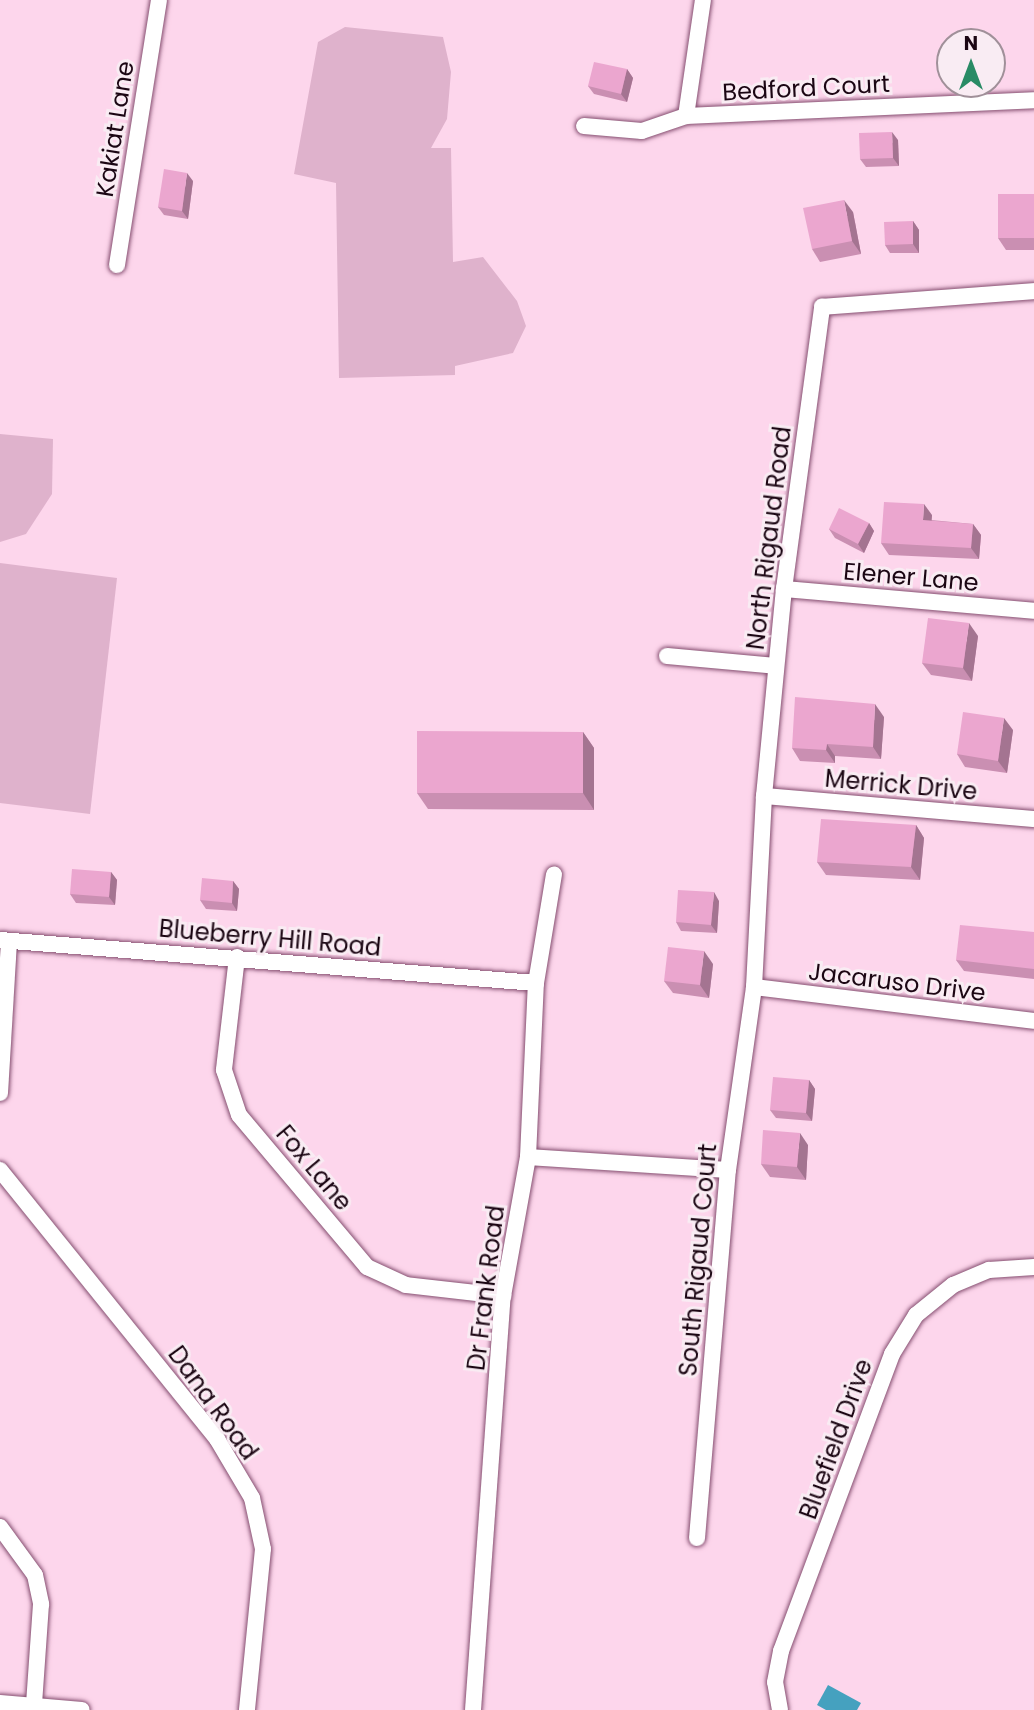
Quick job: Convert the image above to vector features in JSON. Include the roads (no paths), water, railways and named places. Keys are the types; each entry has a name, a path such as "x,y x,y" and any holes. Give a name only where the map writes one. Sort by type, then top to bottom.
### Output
{"street":[{"name":"Kakiat Lane","path":"117,265 159,0"},
{"path":"686,116 703,0"},
{"name":"Bedford Court","path":"584,126 642,131 686,116 1034,100"},
{"name":"North Rigaud Road","path":"754,988 764,796 776,666 822,307 1034,291"},
{"name":"Elener Lane","path":"784,589 1034,611"},
{"path":"667,656 776,666"},
{"name":"Merrick Drive","path":"764,796 1034,819"},
{"name":"Dr Frank Road","path":"473,1710 503,1296 528,1157 536,983 554,874"},
{"path":"0,1093 4,941"},
{"name":"Blueberry Hill Road","path":"4,941 237,957 536,983"},
{"name":"Fox Lane","path":"237,957 224,1070 240,1115 367,1267 405,1285 503,1296"},
{"name":"Jacaruso Drive","path":"754,988 1034,1021"},
{"name":"South Rigaud Court","path":"697,1538 728,1170 754,988"},
{"path":"528,1157 728,1170"},
{"name":"Dana Road","path":"0,1170 217,1439 252,1498 263,1549 247,1710"},
{"name":"Bluefield Drive","path":"779,1710 775,1682 781,1651 892,1354 916,1315 953,1285 989,1270 1034,1267"},
{"path":"0,1527 35,1575 41,1604 34,1705"},
{"path":"0,1703 82,1710"}],"water":[{"path":"828,1685 861,1703 857,1710 826,1710 817,1705"}]}
